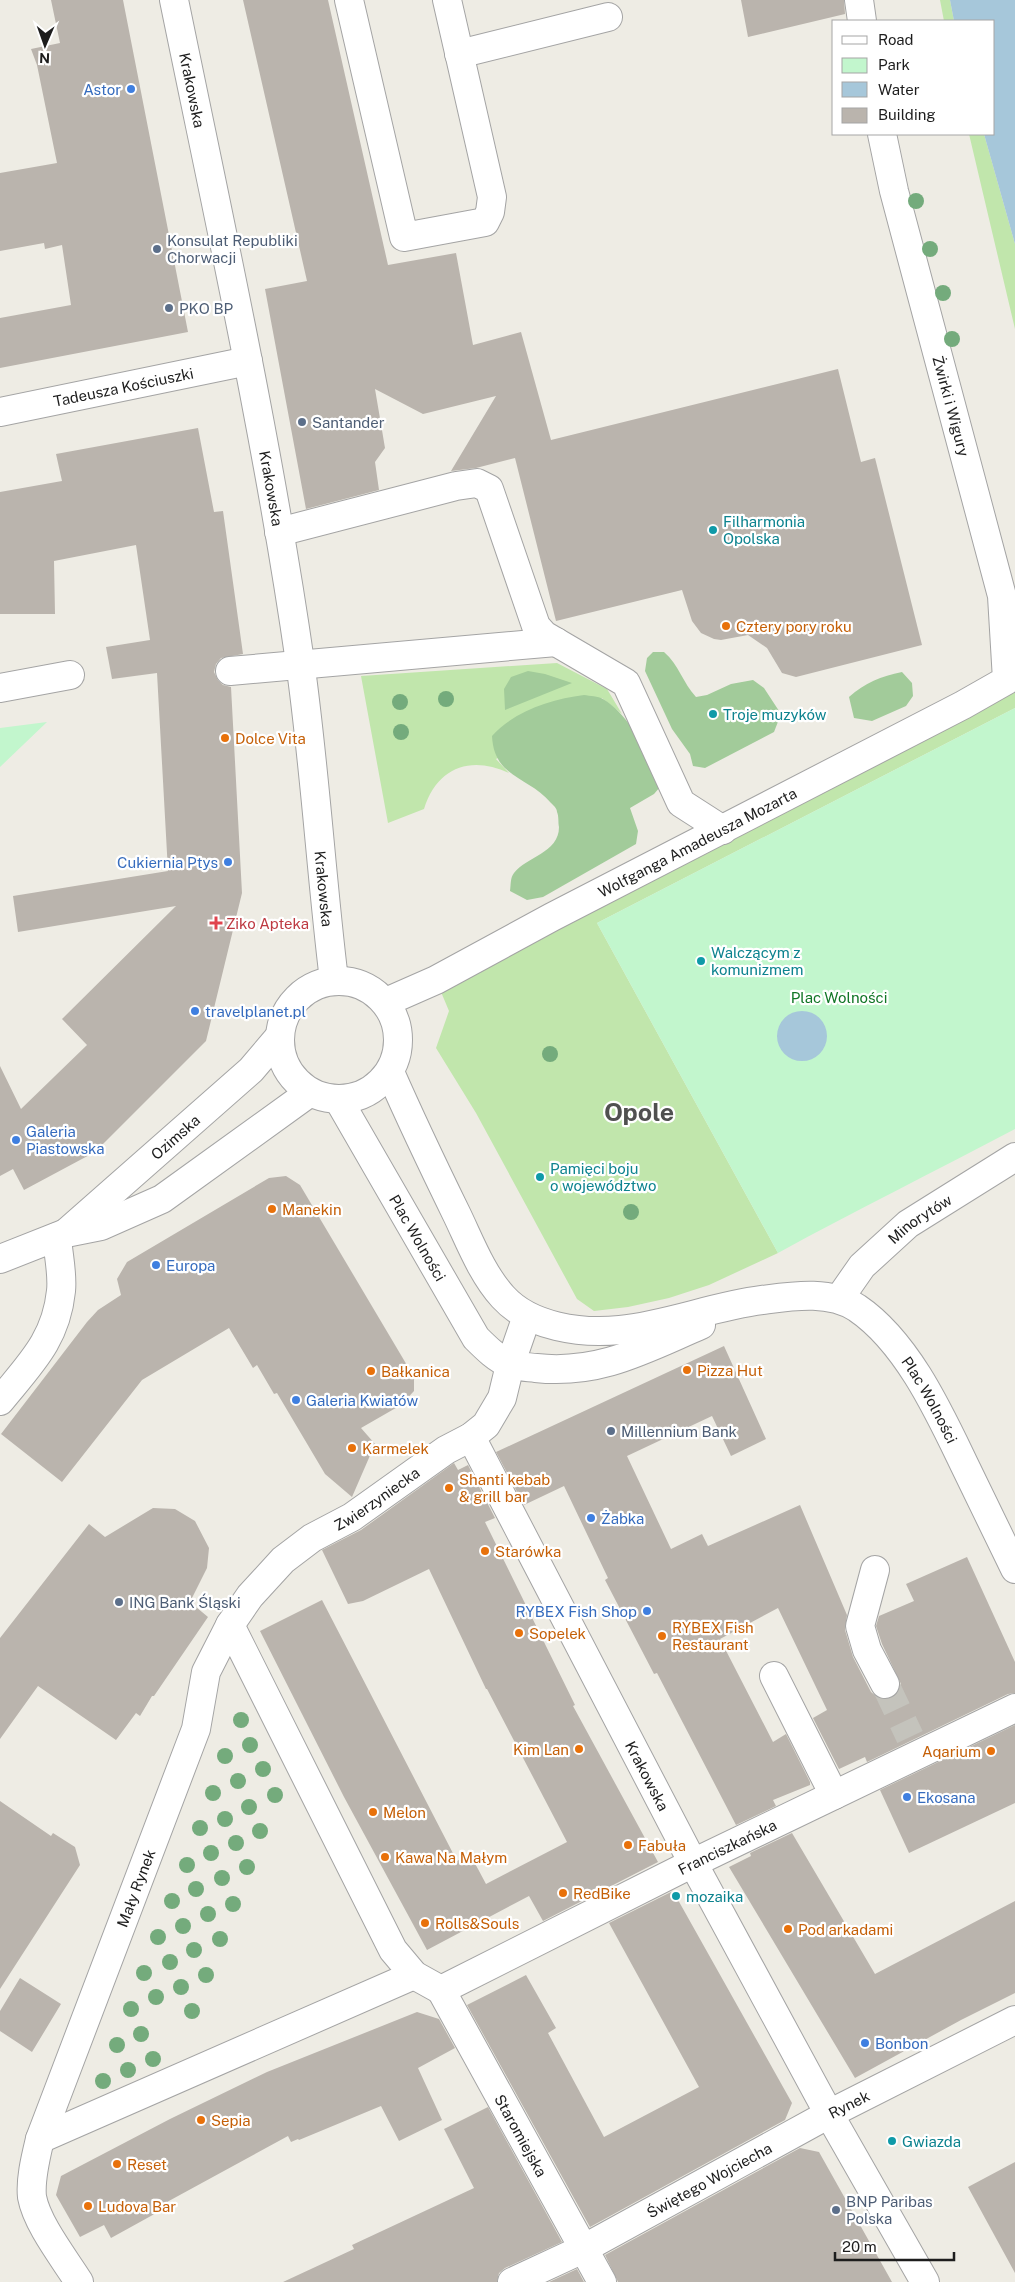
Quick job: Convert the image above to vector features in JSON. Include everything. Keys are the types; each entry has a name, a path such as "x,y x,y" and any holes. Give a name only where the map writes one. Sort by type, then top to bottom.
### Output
{"street":[{"name":"Krakowska","path":"174,0 248,361 279,532 300,665 334,980"},
{"path":"349,0 404,236 485,222 490,212 492,197 446,0"},
{"path":"859,0 862,20"},
{"path":"459,54 608,17"},
{"name":"Żwirki i Wigury","path":"882,135 894,191 1002,596 1007,680"},
{"name":"Tadeusza Kościuszki","path":"0,412 248,361"},
{"path":"279,532 456,486 477,483 489,489 536,626 544,635 626,683 681,803 723,830"},
{"path":"230,671 556,642"},
{"path":"0,688 70,675"},
{"name":"Wolfganga Amadeusza Mozarta","path":"386,1002 436,980 552,917 963,705 1007,680"},
{"path":"334,980 353,982 371,989 386,1002 393,1015 399,1035 397,1054 390,1072 376,1086 358,1096 338,1099 309,1093 291,1075 282,1057 279,1037 288,1009 305,990 334,980"},
{"name":"Ozimska","path":"61,1235 251,1070 279,1037"},
{"name":"Plac Wolności","path":"390,1072 412,1123 478,1259 503,1297 527,1316 550,1324 583,1330 620,1330 757,1300 814,1296 839,1299 858,1308 897,1346 919,1376 938,1410 1015,1569"},
{"name":"Ozimska","path":"0,1259 61,1235 101,1226 162,1199 309,1093"},
{"name":"Plac Wolności","path":"338,1099 476,1338 495,1356 510,1365 557,1370 588,1368 618,1361 757,1300"},
{"name":"Minorytów","path":"839,1299 849,1282 862,1266 908,1224 1015,1157"},
{"path":"0,1401 42,1348 55,1325 62,1289 61,1235"},
{"path":"510,1365 527,1316"},
{"name":"Zwierzyniecka","path":"230,1625 250,1596 283,1560 312,1538 352,1517 446,1450 471,1437 486,1425 495,1413 502,1398 510,1365"},
{"name":"Krakowska","path":"471,1437 693,1864 828,2114"},
{"path":"875,1570 860,1626 868,1650 885,1684"},
{"path":"230,1625 393,1950 414,1975 446,1999"},
{"name":"Mały Rynek","path":"79,2282 43,2223 32,2196 40,2139 196,1728 206,1672 230,1625"},
{"path":"774,1676 834,1795"},
{"name":"Franciszkańska","path":"446,1999 666,1877 744,1841 834,1795 914,1746 1015,1708"},
{"path":"40,2139 414,1975"},
{"name":"Staromiejska","path":"446,1999 587,2247 602,2282"},
{"name":"Rynek","path":"925,2282 828,2114 1015,2020"},
{"name":"Świętego Wojciecha","path":"512,2282 587,2247 828,2114"}],"green space":[{"path":"940,0 950,0 954,20 944,20"},
{"path":"969,135 984,135 1015,244 1015,329"},
{"path":"653,652 664,652 669,657 696,697 707,695 731,684 753,680 764,688 781,714 774,732 705,768 693,766 690,754 672,729 645,671 647,658"},
{"path":"557,663 607,689 622,714 602,698 496,759 509,773 482,765 469,765 457,769 447,774 437,783 424,809 388,823 361,676"},
{"path":"528,671 545,674 572,683 505,710 504,689 511,677"},
{"path":"902,672 912,683 913,696 906,706 872,721 854,718 849,697 874,681"},
{"path":"1015,676 1015,708 597,923 778,1253 709,1285 669,1298 628,1307 594,1311 577,1299 476,1113 436,1048 449,1011 436,980"},
{"path":"584,695 603,699 623,716 638,738 660,787 654,794 630,808 638,831 636,844 543,897 527,900 510,891 512,877 519,867 541,854 554,843 558,836 558,815 555,807 542,794 505,769 494,750 492,736 501,727 522,713 547,703"},
{"name":"Plac Wolności","path":"1015,708 1015,1129 778,1253 597,923"},
{"path":"47,722 0,767 0,728"}],"water":[{"path":"950,0 1015,0 1015,244 984,135 995,135 995,20 954,20"},
{"path":"797,1011 807,1011 820,1018 827,1031 827,1041 820,1054 807,1061 797,1061 788,1057 781,1050 777,1041 777,1031 781,1022 788,1015"}],"building":[{"path":"51,0 123,0 188,332 0,368 0,318 71,305 62,245 45,249 44,243 0,251 0,173 57,163 37,65 31,49 60,43"},
{"path":"243,0 328,0 388,265 456,253 473,345 521,332 551,440 838,369 861,462 875,458 922,645 796,677 782,673 767,648 748,635 721,640 701,633 692,621 682,590 556,621 515,458 476,468 451,471 496,396 423,414 375,389 385,448 375,462 379,490 306,509 265,289 307,281"},
{"path":"741,0 844,0 845,14 748,37"},
{"path":"198,428 214,512 223,511 243,654 221,658 216,664 214,672 223,685 231,687 242,893 206,1041 95,1152 24,1190 13,1169 0,1176 0,1066 21,1109 87,1045 62,1019 176,906 18,932 13,896 168,871 157,673 112,679 106,647 150,640 136,545 54,561 55,614 0,614 0,492 62,481 56,454"},
{"path":"286,1176 300,1185 414,1377 414,1391 401,1405 361,1428 375,1444 352,1497 325,1474 277,1393 274,1394 257,1365 253,1368 229,1328 142,1380 62,1482 1,1434 87,1322 98,1310 121,1295 117,1279 127,1262 269,1178"},
{"path":"724,1346 766,1439 731,1456 712,1416 627,1456 671,1549 702,1534 708,1546 800,1505 847,1615 845,1630 853,1657 871,1692 884,1700 893,1698 901,1684 882,1644 876,1626 879,1616 914,1601 906,1584 967,1557 1015,1662 1015,1693 1008,1694 867,1762 865,1757 839,1769 813,1718 827,1710 778,1608 720,1639 773,1742 786,1734 810,1782 810,1785 773,1800 776,1806 736,1825 657,1673 654,1674 605,1580 608,1578 564,1486 524,1505 496,1452"},
{"path":"454,1463 458,1470 468,1465 495,1518 485,1522 575,1705 573,1706 658,1862 543,1921 529,1896 427,1950 344,1797 260,1631 322,1600 457,1861 470,1854 486,1884 567,1842 486,1689 429,1569 363,1601 348,1604 322,1550 361,1530"},
{"path":"153,1508 175,1509 195,1521 209,1548 207,1568 190,1602 208,1617 140,1716 136,1713 116,1740 38,1686 0,1739 0,1638 89,1524 105,1537"},
{"path":"1015,1725 1015,1803 909,1853 880,1790"},
{"path":"0,1801 51,1836 53,1833 75,1847 80,1865 0,1989"},
{"path":"792,1833 875,1974 1015,1901 1015,1993 855,2078 729,1867 751,1856 750,1853"},
{"path":"673,1891 792,2103 785,2120 590,2227 467,2005 526,1975 556,2028 548,2033 604,2137 699,2087 609,1923"},
{"path":"20,1978 61,2004 32,2052 0,2031 0,2011"},
{"path":"417,2012 439,2019 455,2048 418,2068 442,2120 399,2141 381,2106 299,2140 291,2142 288,2136 167,2202 169,2206 111,2238 104,2225 80,2237 56,2195 61,2176 170,2119 267,2072"},
{"path":"488,2107 562,2242 505,2268 499,2273 497,2282 283,2282 354,2249 352,2245 474,2188 444,2129"},
{"path":"800,2148 819,2152 892,2282 618,2282 605,2255"},
{"path":"1015,2162 1015,2273 968,2187"},
{"path":"577,2269 584,2282 549,2282"}],"tunnel":[{"path":"885,1684 910,1737"}],"place":[{"name":"Astor","path":"131,89"},
{"name":"Konsulat Republiki Chorwacji","path":"157,249"},
{"name":"PKO BP","path":"169,308"},
{"name":"Santander","path":"302,422"},
{"name":"Filharmonia Opolska","path":"713,530"},
{"name":"Cztery pory roku","path":"726,626"},
{"name":"Troje muzyków","path":"713,714"},
{"name":"Dolce Vita","path":"225,738"},
{"name":"Cukiernia Ptys","path":"228,862"},
{"name":"Ziko Apteka","path":"216,923"},
{"name":"Walczącym z komunizmem","path":"701,961"},
{"name":"travelplanet.pl","path":"195,1011"},
{"name":"Galeria Piastowska","path":"16,1140"},
{"name":"Pamięci boju o województwo","path":"540,1177"},
{"name":"Manekin","path":"272,1209"},
{"name":"Europa","path":"156,1265"},
{"name":"Pizza Hut","path":"687,1370"},
{"name":"Bałkanica","path":"371,1371"},
{"name":"Galeria Kwiatów","path":"296,1400"},
{"name":"Millennium Bank","path":"611,1431"},
{"name":"Karmelek","path":"352,1448"},
{"name":"Shanti kebab & grill bar","path":"449,1488"},
{"name":"Żabka","path":"591,1518"},
{"name":"Starówka","path":"485,1551"},
{"name":"ING Bank Śląski","path":"119,1602"},
{"name":"RYBEX Fish Shop","path":"647,1611"},
{"name":"Sopelek","path":"519,1633"},
{"name":"RYBEX Fish Restaurant","path":"662,1636"},
{"name":"Kim Lan","path":"579,1749"},
{"name":"Aqarium","path":"991,1751"},
{"name":"Ekosana","path":"907,1797"},
{"name":"Melon","path":"373,1812"},
{"name":"Fabuła","path":"628,1845"},
{"name":"Kawa Na Małym","path":"385,1857"},
{"name":"RedBike","path":"563,1893"},
{"name":"mozaika","path":"676,1896"},
{"name":"Rolls&Souls","path":"425,1923"},
{"name":"Pod arkadami","path":"788,1929"},
{"name":"Bonbon","path":"865,2043"},
{"name":"Sepia","path":"201,2120"},
{"name":"Gwiazda","path":"892,2141"},
{"name":"Reset","path":"117,2164"},
{"name":"Ludova Bar","path":"88,2206"},
{"name":"BNP Paribas Polska","path":"836,2210"}],"district":[{"name":"Opole","path":"639,1112"}]}
